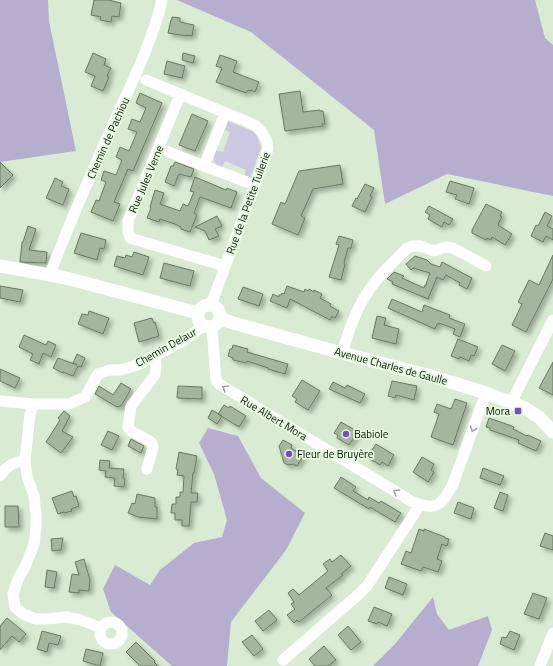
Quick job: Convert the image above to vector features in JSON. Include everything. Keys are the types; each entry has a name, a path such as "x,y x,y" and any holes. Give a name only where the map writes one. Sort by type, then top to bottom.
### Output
{"street":[{"name":"Chemin de Pachiou","path":"50,274 83,193 145,54 162,0"},
{"name":"Rue de la Petite Tuilerie","path":"146,80 225,114 255,125 264,135 268,147 211,305"},
{"name":"Rue Jules Verne","path":"180,95 128,222 128,231 130,238 225,266"},
{"path":"204,166 225,114"},
{"path":"159,148 255,185"},
{"path":"342,353 352,324 366,295 378,279 407,248 420,246 434,251 453,248 486,266"},
{"path":"0,266 50,274 198,313"},
{"path":"205,305 211,305 217,307 221,316 212,324 199,320 198,313 201,308 205,305"},
{"path":"511,403 553,320"},
{"name":"Avenue Charles de Gaulle","path":"212,324 233,323 438,378 486,393 525,408 540,418 553,432"},
{"name":"Chemin Delaur","path":"0,401 33,404 69,404 84,397 98,374 110,370 121,370 140,364 212,324"},
{"name":"Rue Albert Mora","path":"212,324 216,380 219,384 411,501 420,505"},
{"path":"147,468 153,447 151,442 131,431 128,427 131,406 155,375 155,355"},
{"path":"283,660 360,594 367,586 420,505 430,506 440,504 447,497 486,393"},
{"path":"33,404 30,414 25,461 27,476 34,496 36,527 34,544 13,594 15,607 23,614 36,619 66,616 101,628"},
{"path":"0,476 10,465 19,461 25,461"},
{"path":"540,666 553,633"}],"shaded area":[{"path":"0,0 48,0 49,21 76,151 0,162"},
{"path":"177,0 535,0 545,38 553,45 553,196 447,174 385,204 374,130 251,32"},
{"path":"226,120 256,133 261,148 250,179 244,177 246,170 225,161 222,168 216,165 213,157 215,150 223,152 230,132 223,129"},
{"path":"208,428 238,436 261,478 305,513 286,550 231,622 227,666 172,666 111,612 103,589 115,565 150,585 160,570 194,543 222,537 227,520 214,474 199,443"},
{"path":"433,597 437,614 449,630 488,616 492,630 478,666 373,666 395,644"}],"building":[{"path":"94,0 108,0 121,3 119,17 112,16 111,22 100,20 101,17 91,15"},
{"path":"172,17 180,18 180,22 194,25 192,36 168,33"},
{"path":"93,53 106,59 104,65 111,68 103,91 91,86 95,76 85,72"},
{"path":"183,53 195,56 193,63 182,60"},
{"path":"220,55 237,61 233,72 259,82 255,92 248,90 246,93 216,82 222,68 216,66"},
{"path":"167,61 185,66 182,78 164,74"},
{"path":"300,91 303,112 323,111 325,124 322,124 323,126 285,131 279,94"},
{"path":"140,93 162,103 133,171 128,169 114,202 120,204 113,221 91,212 96,200 99,201 106,182 101,180 104,171 116,175 122,160 116,157 120,147 129,151 137,132 128,129 132,119 140,122 146,108 136,103"},
{"path":"192,114 208,121 195,151 179,145"},
{"path":"0,162 13,175 0,188"},
{"path":"175,162 194,169 191,177 179,174 174,186 165,182 171,166 173,166"},
{"path":"340,165 343,184 313,189 301,216 305,218 298,235 272,224 281,202 285,204 299,171"},
{"path":"195,177 226,190 227,188 237,192 231,208 200,197 194,213 197,215 190,232 181,229 181,227 175,224 160,219 159,222 147,218 155,190 164,193 160,204 180,211 183,204 188,206 194,192 190,191"},
{"path":"55,178 63,182 61,186 69,189 63,205 46,198"},
{"path":"450,181 474,188 469,204 455,199 457,195 446,192"},
{"path":"365,184 374,188 370,196 372,197 365,212 352,206"},
{"path":"486,204 502,212 500,216 502,217 498,225 512,234 505,245 492,237 491,240 487,238 486,240 472,233 472,230"},
{"path":"429,206 453,219 449,225 444,222 442,227 428,219 430,215 425,212"},
{"path":"545,212 552,216 547,226 553,229 553,240 546,236 543,242 531,236 536,225 538,226"},
{"path":"217,216 222,226 215,229 219,236 209,240 205,231 195,227"},
{"path":"28,226 36,229 29,250 47,252 46,263 20,262 22,242"},
{"path":"81,233 106,240 104,249 100,248 97,260 74,253"},
{"path":"339,236 353,240 351,248 348,248 341,280 329,277 339,245 336,244"},
{"path":"134,252 149,257 143,275 114,266 117,256 125,258 126,255 132,257"},
{"path":"553,255 553,279 526,332 512,325 522,304 518,302 529,280 539,285"},
{"path":"415,256 440,267 442,262 472,278 467,289 446,275 443,280 437,277 428,299 392,284 393,282 387,279 394,272 404,276 402,278 424,288 425,285 427,285 426,284 430,273 413,268 411,270 406,264"},
{"path":"164,263 194,271 190,286 160,278"},
{"path":"0,286 23,290 20,302 0,298"},
{"path":"287,286 304,292 305,289 308,291 309,289 314,292 314,290 322,294 320,298 331,304 330,306 339,311 335,318 332,316 330,320 290,299 287,308 270,301 273,294 279,297 282,293 284,294"},
{"path":"243,287 263,294 259,306 238,299"},
{"path":"392,299 422,312 424,305 450,315 449,318 465,324 460,337 453,334 455,329 439,323 435,329 388,308"},
{"path":"89,311 109,318 103,334 78,324 82,314 88,315"},
{"path":"377,316 386,318 384,325 399,329 396,344 372,338"},
{"path":"152,318 154,323 155,322 159,336 139,342 134,323"},
{"path":"24,335 46,345 48,341 56,345 51,357 43,353 39,364 30,360 33,354 19,347"},
{"path":"458,339 478,347 474,356 471,355 469,361 460,357 459,359 451,356"},
{"path":"233,345 248,349 247,352 288,364 285,374 247,361 246,363 233,360 233,358 228,356"},
{"path":"502,345 515,351 505,371 492,364"},
{"path":"77,354 85,358 81,367 78,366 73,376 53,368 58,358 77,365 73,363"},
{"path":"553,362 553,395 539,388"},
{"path":"0,369 20,378 15,388 0,381"},
{"path":"302,380 320,391 308,410 295,402 297,399 292,396"},
{"path":"392,381 417,386 414,400 396,395 395,398 388,396"},
{"path":"333,382 345,388 347,385 365,394 360,403 329,389"},
{"path":"121,383 131,389 121,406 117,407 95,394 99,386 113,395"},
{"path":"178,386 202,387 202,399 177,398"},
{"path":"455,399 467,403 453,445 431,437 439,414 434,412 437,404 451,409"},
{"path":"224,405 229,408 230,406 246,416 239,427 218,414"},
{"path":"212,410 222,416 217,424 208,418"},
{"path":"64,411 70,416 62,431 73,437 61,453 46,442 60,420 58,418"},
{"path":"489,418 514,427 513,429 541,441 536,451 518,443 519,440 490,430 490,428 486,427"},
{"name":"Babiole","path":"341,422 358,432 349,445 337,438 338,435 334,433"},
{"path":"108,431 119,436 112,450 101,445"},
{"path":"131,439 144,446 141,453 128,446"},
{"name":"Fleur de Bruyère","path":"283,440 292,445 291,448 303,456 297,466 284,463 279,446"},
{"path":"376,444 394,455 388,466 382,462 380,465 367,457"},
{"path":"179,452 197,456 193,473 191,493 198,493 197,502 191,502 189,526 182,526 182,520 175,520 175,513 171,513 172,504 176,504 176,497 180,497 180,492 183,492 184,476 177,475 178,470 176,469"},
{"path":"422,457 434,464 431,470 434,472 428,482 413,472"},
{"path":"100,460 110,461 109,468 124,469 124,487 114,486 115,478 105,477 106,471 99,470"},
{"path":"483,468 504,476 500,485 480,478"},
{"path":"341,477 356,487 353,491 368,500 369,497 379,503 381,501 401,513 395,522 370,507 369,509 334,488"},
{"path":"72,491 74,497 76,496 79,506 71,509 72,511 58,514 52,498"},
{"path":"500,492 508,495 503,511 494,508"},
{"path":"137,494 155,498 157,519 138,517 128,513 132,503 135,504"},
{"path":"458,502 474,508 471,519 454,513"},
{"path":"5,506 18,506 19,527 5,527"},
{"path":"419,529 424,531 424,529 449,539 447,546 442,544 437,559 442,561 438,572 423,567 421,571 401,564 406,551 411,553"},
{"path":"545,533 553,536 553,550 540,546"},
{"path":"63,538 61,550 52,551 51,539"},
{"path":"341,555 351,566 341,574 343,575 326,588 332,595 299,622 297,620 294,623 287,615 295,609 291,604 294,602 288,593 293,589 299,595 328,571 323,564 330,559 332,562"},
{"path":"84,559 90,580 89,591 79,590 79,593 69,592 72,574 79,575 75,562"},
{"path":"47,570 57,572 54,588 45,587"},
{"path":"389,577 407,584 403,595 385,588"},
{"path":"533,593 547,598 539,619 524,614"},
{"path":"374,607 392,614 387,626 378,622 377,624 368,621"},
{"path":"269,610 277,620 263,631 255,621"},
{"path":"7,618 26,634 19,642 12,636 0,650 0,626"},
{"path":"348,626 361,642 351,650 338,635"},
{"path":"42,631 61,636 58,645 49,643 47,652 37,649"},
{"path":"510,631 520,635 514,650 500,644 502,637 506,638"},
{"path":"252,635 263,649 254,656 242,642"},
{"path":"136,642 158,666 140,666 126,652"},
{"path":"324,646 336,660 328,666 315,666 309,659"},
{"path":"86,649 103,653 100,666 83,661"}],"place":[{"name":"Mora","path":"518,411"},
{"name":"Babiole","path":"346,434"},
{"name":"Fleur de Bruyère","path":"289,454"}]}
